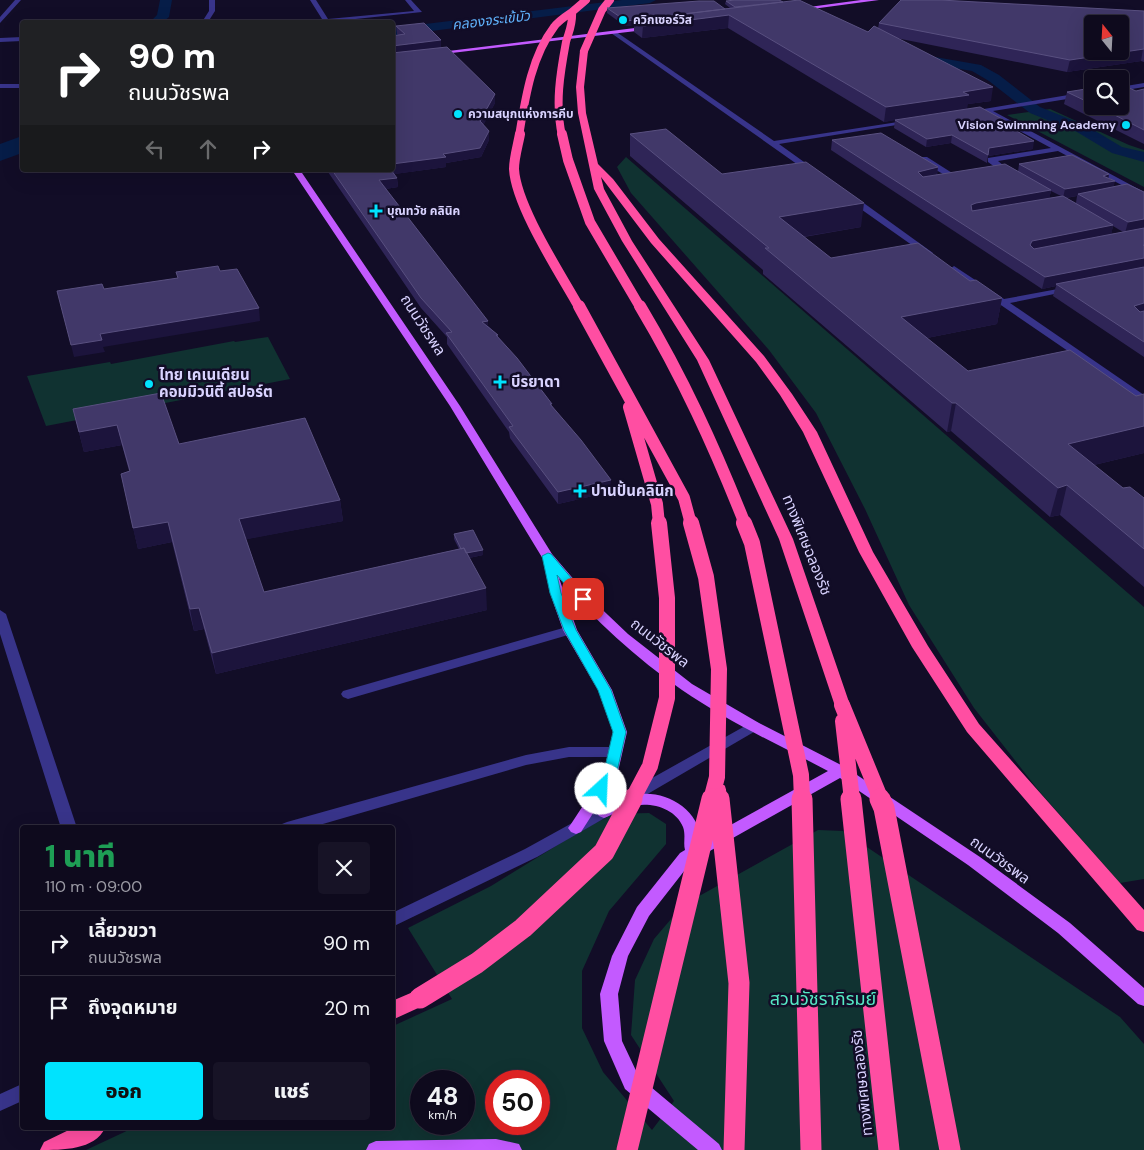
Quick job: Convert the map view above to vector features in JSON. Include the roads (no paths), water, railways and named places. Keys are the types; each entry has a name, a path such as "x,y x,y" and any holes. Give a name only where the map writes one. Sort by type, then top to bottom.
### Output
{"highway":[{"path":"586,0 554,26 537,59 524,102 514,168 519,193 543,244 620,376 684,498 706,577 720,669 717,777 739,983 734,1150"},
{"name":"ทางพิเศษฉลองรัช","path":"610,0 602,10 584,51 580,87 582,113 599,189 613,218 703,360 778,521 801,579 842,705 889,1150"},
{"path":"572,12 573,22 567,39 558,88 559,122 568,160 590,222 672,360 712,442 752,543 799,766 805,843 811,1150"},
{"path":"592,163 610,181 655,241 760,359 786,394 810,432 866,552 920,647 973,728 1144,924"},
{"path":"395,1010 420,998 477,964 523,928 604,852 650,766 667,698 667,598 656,504 620,376"},
{"path":"842,705 884,808 950,1150"},
{"path":"627,1150 717,777"},
{"path":"52,1150 90,1130"}],"main road":[{"path":"794,10 876,0"},
{"path":"428,54 663,26"},
{"name":"ถนนวัชรพล","path":"297,172 455,406 548,556 583,599 623,637 687,687 754,726 840,771 974,861 1056,922 1144,999"},
{"path":"548,556 556,593 570,630 605,690 620,732 610,776 576,828"},
{"path":"686,857 840,771"},
{"path":"604,812 630,801 644,799 673,806 688,819 694,836 693,847 643,912 620,956 609,994 613,1041 632,1083 712,1150"},
{"path":"376,1150 504,1149"}],"street":[{"path":"0,20 18,0"},
{"path":"206,20 212,11 212,0"},
{"path":"313,0 325,20"},
{"path":"336,20 419,12 408,0"},
{"path":"613,32 822,177"},
{"path":"0,40 20,40"},
{"path":"1129,88 1144,85"},
{"path":"0,86 20,86"},
{"path":"959,114 1084,94"},
{"path":"987,110 1144,195"},
{"path":"772,144 921,120"},
{"path":"1020,180 991,160 1058,149"},
{"path":"919,156 956,178"},
{"path":"1064,160 1076,158"},
{"path":"994,172 1021,168"},
{"path":"939,181 966,177"},
{"path":"846,194 1144,400"},
{"path":"1002,302 1077,287"},
{"path":"0,614 68,825"},
{"path":"348,694 570,630"},
{"path":"395,920 531,853 754,726"},
{"path":"298,825 526,760 569,752 615,752"},
{"path":"0,1103 20,1093"}],"waterway":[{"path":"159,20 163,17 166,0"},
{"name":"คลองจระเข้บัว","path":"395,32 650,0"},
{"path":"912,57 976,68 994,78 1035,110 1082,129 1117,150 1144,157"},
{"path":"0,153 20,145"}],"place":[{"name":"ควิกเซอร์วิส","path":"623,20"},
{"name":"ความสนุกแห่งการคีบ","path":"458,114"},
{"name":"Vision Swimming Academy","path":"1126,125"},
{"name":"บุณทวัช คลินิค","path":"376,211"},
{"name":"บีรยาดา","path":"500,382"},
{"name":"ไทย เคเนเดียน คอมมิวนิตี้ สปอร์ต","path":"149,384"},
{"name":"ปานปั้นคลินิก","path":"580,491"}],"park label":[{"name":"สวนวัชราภิรมย์","path":"823,999"}]}
